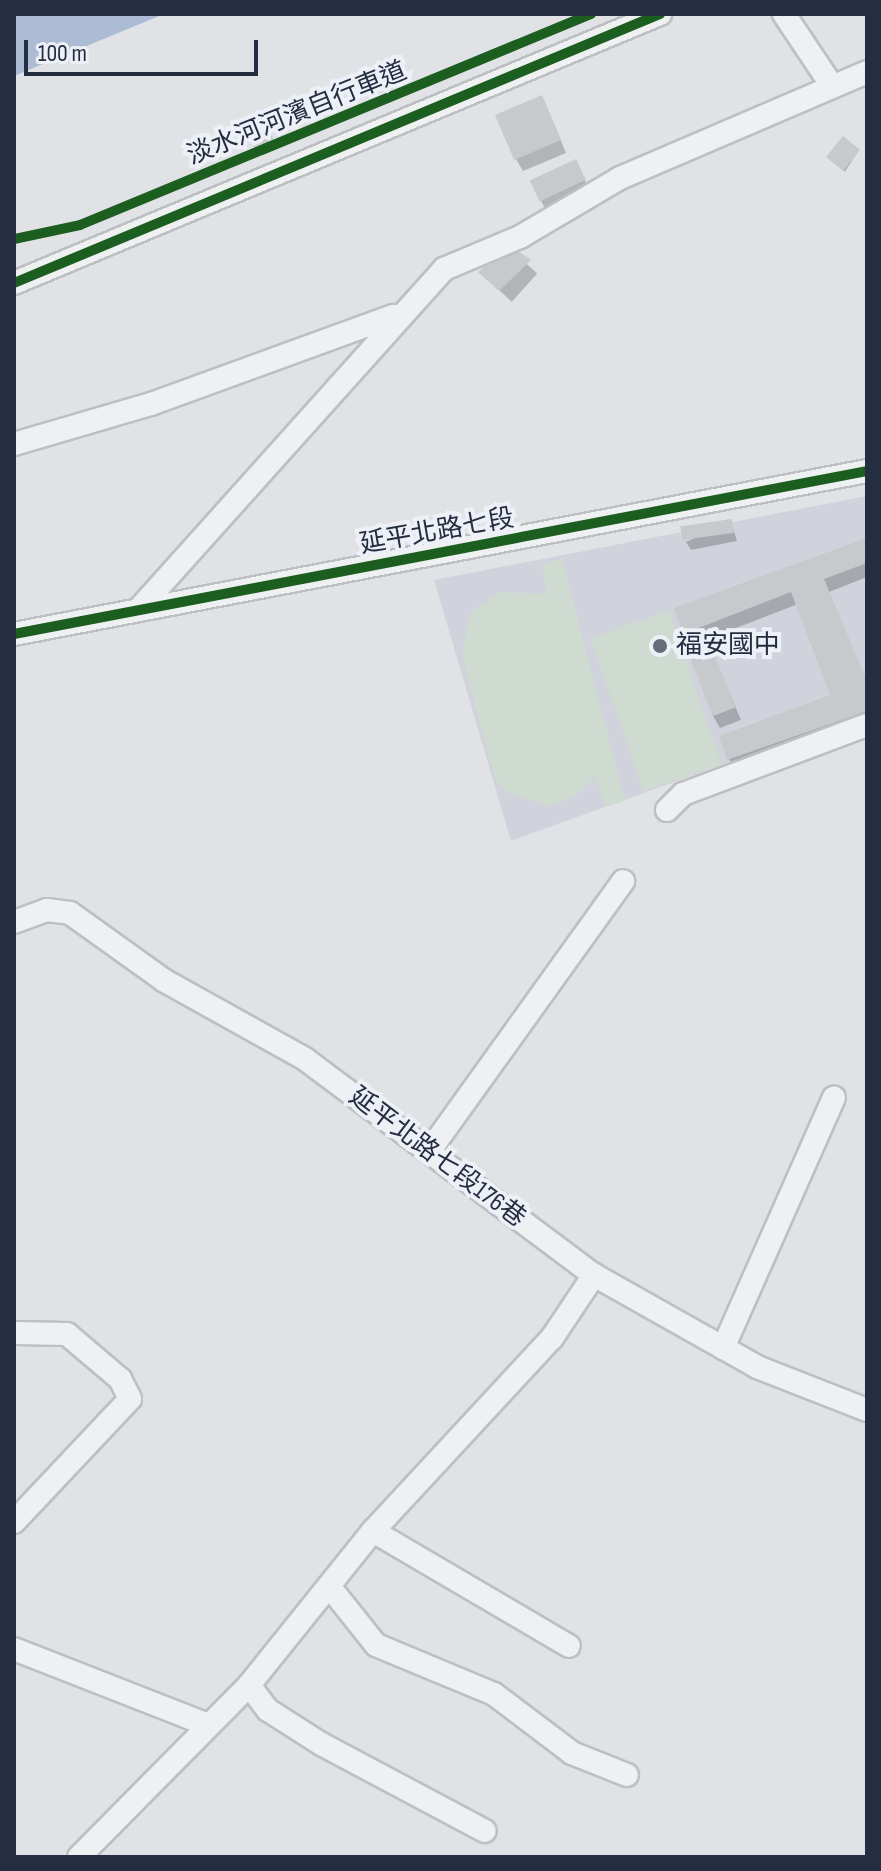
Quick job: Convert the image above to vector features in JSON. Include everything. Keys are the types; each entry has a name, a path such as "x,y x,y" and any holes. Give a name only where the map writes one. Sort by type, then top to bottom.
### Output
{"street":[{"path":"14,283 660,14"},
{"path":"784,14 830,83"},
{"path":"830,83 867,72"},
{"path":"139,609 397,314 444,269 520,237 620,178 824,97 830,83"},
{"path":"14,444 151,404 397,314"},
{"name":"延平北路七段","path":"14,634 867,471"},
{"path":"667,810 683,794 867,725"},
{"path":"430,1150 623,881"},
{"name":"延平北路七段176巷","path":"14,922 47,910 70,913 165,981 305,1059 594,1275 723,1348 802,1388 867,1410"},
{"path":"723,1348 834,1098"},
{"path":"79,1857 203,1723 249,1685 373,1531 552,1338 594,1275"},
{"path":"14,1333 67,1334 120,1379 130,1399 14,1522"},
{"path":"373,1531 569,1646"},
{"path":"329,1586 376,1645 494,1694 572,1753 627,1775"},
{"path":"14,1649 203,1723"},
{"path":"249,1685 268,1710 323,1745 485,1831"}],"shaded area":[{"name":"福安國中","path":"867,496 867,712 511,841 434,580"},
{"path":"562,559 625,801 605,807 595,776 574,797 549,806 509,794 495,780 462,654 470,613 501,592 547,594 542,565"},
{"path":"669,611 722,764 643,791 591,638"}],"water":[{"path":"14,14 164,14 14,76"}],"building":[{"path":"542,95 561,140 514,160 495,115"},
{"path":"269,129 274,141 255,149 250,137"},
{"path":"843,136 860,150 843,171 826,157"},
{"path":"576,159 586,180 539,201 530,181"},
{"path":"509,245 531,260 499,291 478,272"},
{"path":"732,519 734,533 682,540 681,526"},
{"path":"867,538 867,563 824,579 867,681 867,711 727,760 719,736 830,695 791,592 683,634 674,608"},
{"path":"711,645 735,708 713,716 689,654"}],"cycle path":[{"name":"淡水河河濱自行車道","path":"14,239 80,225 591,14"},
{"path":"14,283 660,14"},
{"path":"14,634 867,471"}],"place":[{"name":"福安國中","path":"660,646"}]}
